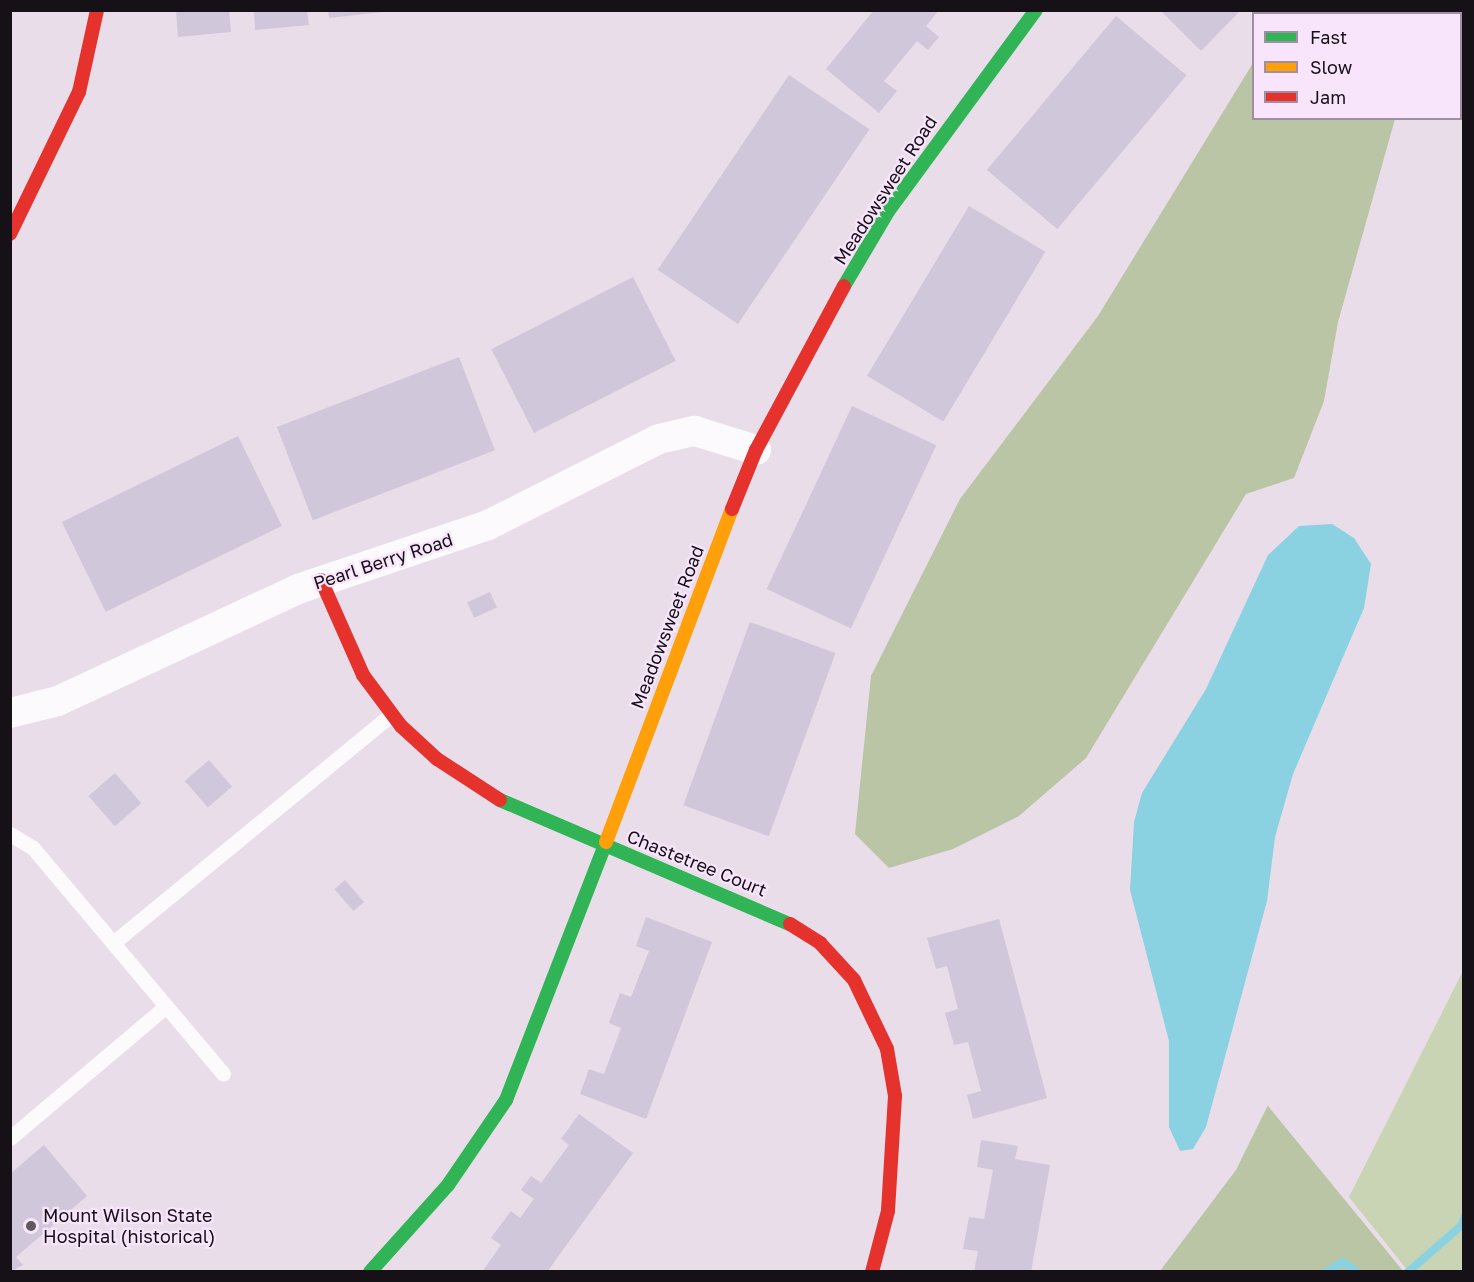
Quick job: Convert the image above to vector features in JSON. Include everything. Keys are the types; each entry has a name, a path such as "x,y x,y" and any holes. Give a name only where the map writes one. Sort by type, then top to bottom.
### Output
{"street":[{"path":"10,234 79,92 97,10"},
{"name":"Meadowsweet Road","path":"370,1272 448,1185 506,1100 756,450 889,210 1036,10"},
{"name":"Pearl Berry Road","path":"10,713 58,701 321,580 488,525 678,433 710,433 756,450"},
{"name":"Chastetree Court","path":"321,580 363,675 392,714 472,785 605,845 774,914 820,943 859,988 887,1049 895,1096 888,1211 872,1272"}],"lane":[{"path":"113,943 392,714"},
{"path":"10,834 33,848 223,1074"},
{"path":"10,1138 166,1006"}],"green space":[{"path":"1330,10 1416,10 1416,12 1330,12"},
{"path":"1252,65 1252,120 1395,120 1338,322 1324,401 1294,478 1246,494 1086,758 1019,816 953,849 889,868 855,834 871,676 960,499 1098,316"},
{"path":"1463,971 1463,1271 1408,1271 1349,1197"},
{"path":"1268,1105 1403,1271 1160,1271 1236,1170"}],"water":[{"path":"1332,524 1354,538 1371,564 1364,608 1293,774 1275,837 1267,901 1206,1127 1193,1149 1180,1151 1169,1127 1169,1041 1130,890 1134,822 1142,793 1206,689 1268,555 1299,526"}],"building":[{"path":"176,10 229,10 231,32 178,37"},
{"path":"254,10 307,10 309,25 255,30"},
{"path":"328,10 383,10 383,12 329,18"},
{"path":"874,10 939,10 926,26 939,37 928,50 917,41 884,81 897,91 879,113 826,69"},
{"path":"1160,10 1241,10 1201,51"},
{"path":"1116,16 1186,75 1057,229 987,170"},
{"path":"789,75 869,129 738,324 658,270"},
{"path":"969,206 1045,252 943,422 867,376"},
{"path":"633,277 676,361 534,433 491,349"},
{"path":"459,357 495,450 313,520 277,427"},
{"path":"852,406 936,445 851,628 767,589"},
{"path":"238,436 282,526 106,612 62,522"},
{"path":"490,592 497,608 474,618 467,602"},
{"path":"750,622 836,653 769,836 683,805"},
{"path":"209,760 232,786 208,807 185,781"},
{"path":"115,773 141,803 115,826 89,796"},
{"path":"345,880 364,902 353,911 334,889"},
{"path":"646,917 712,942 646,1119 580,1094 589,1069 604,1074 621,1028 609,1023 620,993 631,997 649,951 636,946"},
{"path":"999,919 1047,1098 973,1119 967,1095 981,1091 968,1042 954,1045 945,1013 958,1009 947,966 936,969 927,938"},
{"path":"579,1114 633,1153 547,1272 482,1272 501,1245 491,1238 511,1211 520,1218 534,1199 521,1190 531,1176 541,1183 569,1145 561,1139"},
{"path":"981,1140 1018,1146 1015,1159 1050,1165 1031,1272 974,1272 978,1251 963,1249 969,1217 984,1219 993,1170 977,1167"},
{"name":"Mount Wilson State Hospital (historical)","path":"44,1145 87,1196 16,1257 23,1265 10,1272 10,1174"}],"waterway":[{"path":"1408,1272 1461,1226 1464,1218"},
{"path":"1326,1272 1343,1262 1357,1272"}],"traffic: fast":[{"path":"844,286 889,210 1036,10"},
{"path":"500,800 790,924"},
{"path":"370,1272 448,1185 506,1100 606,842"}],"traffic: slow":[{"path":"606,842 732,509"}],"traffic: jam":[{"path":"10,234 79,92 97,10"},
{"path":"732,509 756,450 844,286"},
{"path":"321,580 363,675 401,726 437,759 500,800"},
{"path":"790,924 820,943 854,980 887,1049 895,1096 888,1211 872,1272"}],"place":[{"name":"Mount Wilson State Hospital (historical)","path":"31,1226"}]}
